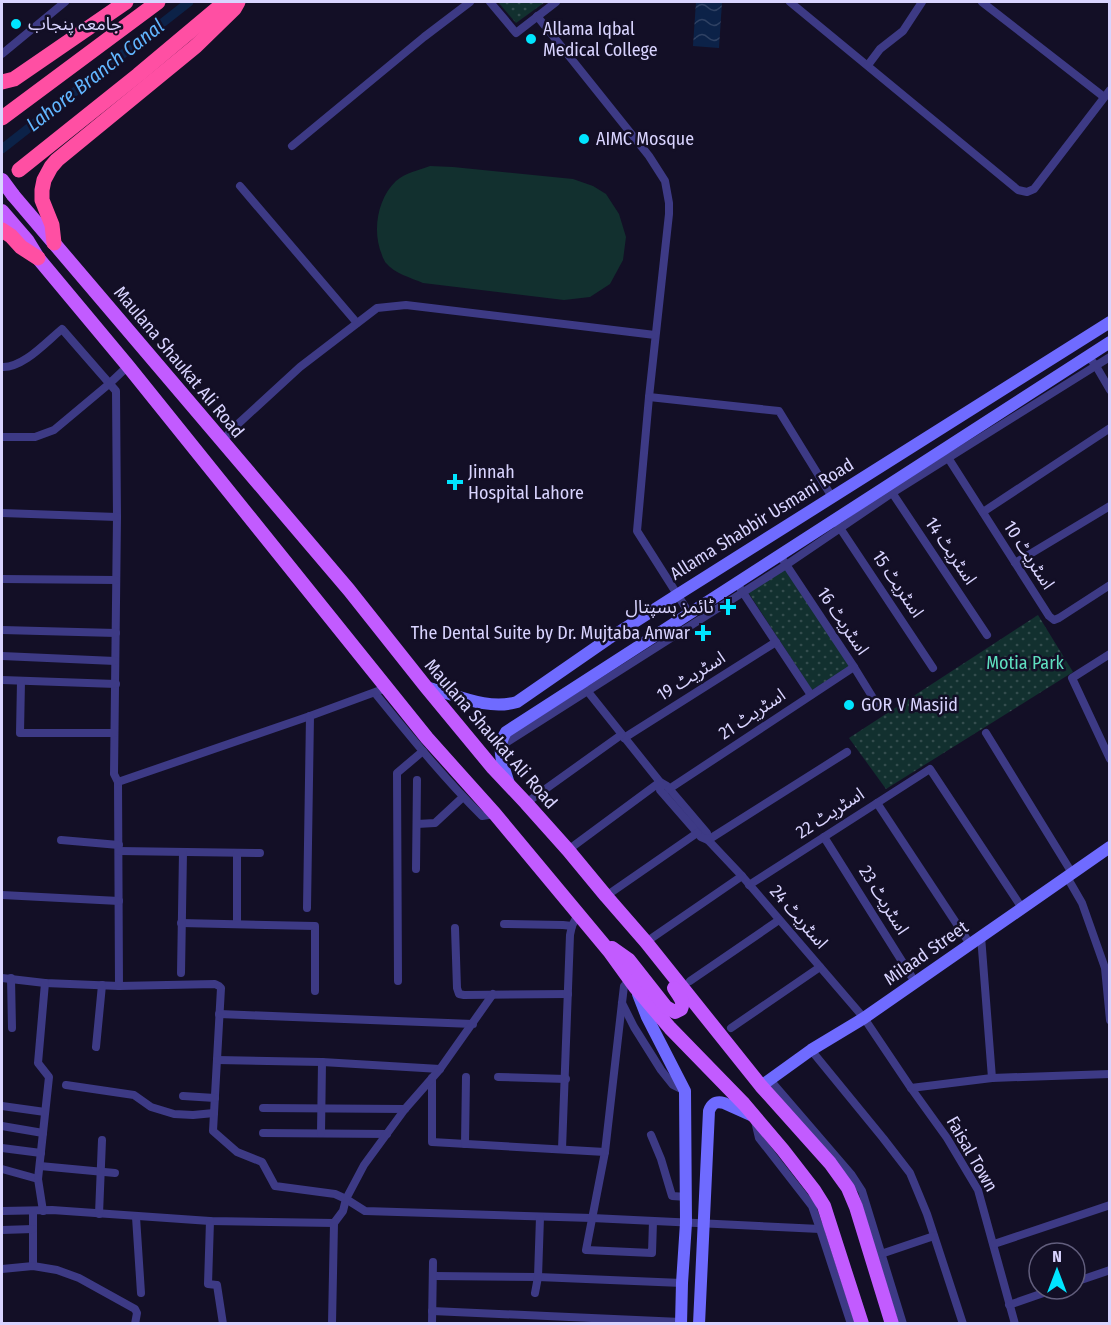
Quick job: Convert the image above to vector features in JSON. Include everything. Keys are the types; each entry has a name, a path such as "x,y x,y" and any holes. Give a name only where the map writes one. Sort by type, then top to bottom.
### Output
{"highway":[{"path":"2,82 14,78 126,2"},
{"path":"2,118 158,2"},
{"path":"20,170 225,2"},
{"path":"54,243 52,225 42,200 44,180 51,167 196,46 234,9 238,2"},
{"path":"2,230 38,258"}],"main road":[{"name":"Maulana Shaukat Ali Road","path":"2,180 349,590 493,768 568,850 766,1083 830,1163 848,1188 877,1255 892,1323"},
{"path":"2,211 202,457 380,690 427,738 495,814 575,920 629,960 666,1007 671,1011 679,1011 683,1006 681,999 655,960 650,948"},
{"name":"Allama Shabbir Usmani Road","path":"426,687 486,703 517,702 608,639 1110,322"},
{"path":"509,784 500,746 506,732 584,687 689,613 740,587 783,560 1110,342"},
{"path":"202,457 222,441"},
{"name":"Milaad Street","path":"766,1083 811,1050 864,1018 1110,847"},
{"path":"600,940 670,1028 754,1117 814,1190 824,1206 825,1227 862,1323"},
{"path":"632,983 685,1091 687,1197 681,1323"},
{"path":"699,1323 708,1115 711,1105 715,1102 724,1103 754,1117"}],"street":[{"path":"2,54 65,2"},
{"path":"292,146 470,2"},
{"path":"490,2 516,33 556,2"},
{"path":"790,2 1018,190 1027,192 1034,189 1107,93 982,2"},
{"path":"868,65 880,49 903,31 922,2"},
{"path":"537,16 649,156 665,182 669,214 637,531 689,613"},
{"path":"240,186 357,323"},
{"path":"222,441 300,368 377,308 406,305 655,335"},
{"path":"2,368 8,368 23,361 62,329 116,391 114,774 118,782 119,986"},
{"path":"1088,356 1110,390"},
{"path":"945,454 1110,357"},
{"path":"2,437 35,437 54,430 128,366"},
{"path":"649,397 779,411 832,496"},
{"path":"983,512 1110,428"},
{"name":"اسٹریٹ 10","path":"945,454 1049,616 1054,620 1110,585"},
{"name":"اسٹریٹ 14","path":"890,489 987,635"},
{"path":"1015,563 1110,506"},
{"path":"2,513 117,517"},
{"name":"اسٹریٹ 15","path":"837,524 933,668"},
{"name":"اسٹریٹ 16","path":"783,560 878,706"},
{"path":"2,579 116,580"},
{"path":"584,687 740,587 811,694"},
{"path":"2,630 116,633"},
{"name":"اسٹریٹ 19","path":"526,802 622,736 776,642"},
{"path":"1110,654 1072,678 1110,759"},
{"path":"2,656 115,662"},
{"name":"اسٹریٹ 21","path":"669,789 854,666"},
{"path":"2,680 116,684"},
{"path":"21,681 20,733 114,733"},
{"name":"اسٹریٹ 24","path":"584,687 660,782 667,786 707,833 708,840"},
{"path":"118,782 380,690 423,751 463,797 482,816 495,814"},
{"path":"306,908 309,716"},
{"path":"986,733 1069,875 1082,903 1105,968 1110,1020"},
{"path":"398,981 397,773 423,751"},
{"path":"708,840 847,752"},
{"name":"اسٹریٹ 22","path":"749,885 930,769 1022,908"},
{"path":"416,869 417,780"},
{"path":"568,850 660,782"},
{"name":"اسٹریٹ 24","path":"660,782 660,790 697,833 708,840 742,876 864,1018"},
{"path":"417,824 435,824 463,797"},
{"path":"877,803 970,944"},
{"path":"606,896 697,833"},
{"name":"اسٹریٹ 23","path":"824,837 915,982"},
{"path":"61,840 119,848 260,853"},
{"path":"181,973 183,852"},
{"path":"237,853 237,924"},
{"path":"650,948 742,876"},
{"path":"2,896 119,901"},
{"path":"504,924 563,925 575,920"},
{"path":"562,1149 570,935 575,920"},
{"path":"690,981 779,920"},
{"path":"181,923 315,926 315,991"},
{"path":"455,928 459,994 568,994"},
{"path":"981,936 992,1078"},
{"path":"731,1028 820,967"},
{"path":"2,978 102,986 215,984 219,986 221,988 213,1131 237,1152 262,1162 275,1186 335,1194 346,1198 364,1211 825,1227 851,1323"},
{"path":"11,978 12,1028"},
{"path":"33,1266 33,1229 38,1211 38,1179 49,1077 38,1064 45,982"},
{"path":"632,983 624,986 605,1152 586,1250 652,1253 653,1221"},
{"path":"96,1047 102,986"},
{"path":"332,1323 334,1223 343,1211 346,1198 364,1165 405,1109 440,1069 493,994"},
{"path":"622,1003 634,1027 662,1070 673,1085 685,1091"},
{"path":"219,1014 473,1024"},
{"name":"Faisal Town","path":"864,1018 947,1138 978,1190 1015,1323"},
{"path":"811,1050 910,1173 927,1214 963,1323"},
{"path":"217,1060 322,1062 440,1069"},
{"path":"321,1133 322,1062"},
{"path":"911,1088 992,1078 1110,1074"},
{"path":"465,1144 466,1077"},
{"path":"498,1077 566,1079"},
{"path":"432,1078 432,1142 605,1152"},
{"path":"66,1085 134,1095 151,1107 174,1114 214,1113"},
{"path":"183,1096 215,1098"},
{"path":"2,1106 45,1112"},
{"path":"262,1108 405,1109"},
{"path":"2,1126 43,1133"},
{"path":"264,1133 387,1134"},
{"path":"651,1135 672,1196 687,1197"},
{"path":"99,1214 102,1140"},
{"path":"2,1148 41,1153"},
{"path":"40,1166 115,1173"},
{"path":"2,1169 38,1179"},
{"path":"994,1244 1110,1205"},
{"path":"2,1211 210,1221 334,1223"},
{"path":"136,1217 141,1293"},
{"path":"535,1293 538,1277 540,1217"},
{"path":"210,1221 208,1284 217,1285 222,1323"},
{"path":"2,1230 33,1229"},
{"path":"903,1323 877,1255 934,1236"},
{"path":"432,1323 434,1262"},
{"path":"2,1269 33,1266 57,1270 79,1278 135,1308 137,1313 135,1323"},
{"path":"1087,1278 1110,1270"},
{"path":"434,1276 538,1277 682,1283"},
{"path":"1010,1305 1027,1299"},
{"path":"432,1311 590,1321 681,1323"}],"green space":[{"path":"498,2 545,2 516,23"},
{"path":"430,166 573,179 593,186 606,194 619,214 626,237 623,260 610,284 590,297 564,300 423,283 393,270 382,257 377,236 378,216 384,197 400,178"},
{"path":"786,568 850,666 812,690 748,592"},
{"name":"Motia Park","path":"1038,615 1073,672 886,789 849,738"}],"water":[{"path":"696,2 722,2 719,48 693,46"}],"waterway":[{"name":"Lahore Branch Canal","path":"2,149 189,2"}],"place":[{"name":"جامعہ پنجاب","path":"16,24"},
{"name":"Allama Iqbal Medical College","path":"531,39"},
{"name":"AIMC Mosque","path":"584,139"},
{"name":"Jinnah Hospital Lahore","path":"455,482"},
{"name":"ٹائمز ہسپتال","path":"728,607"},
{"name":"The Dental Suite by Dr. Mujtaba Anwar","path":"703,633"},
{"name":"GOR V Masjid","path":"849,705"}]}
